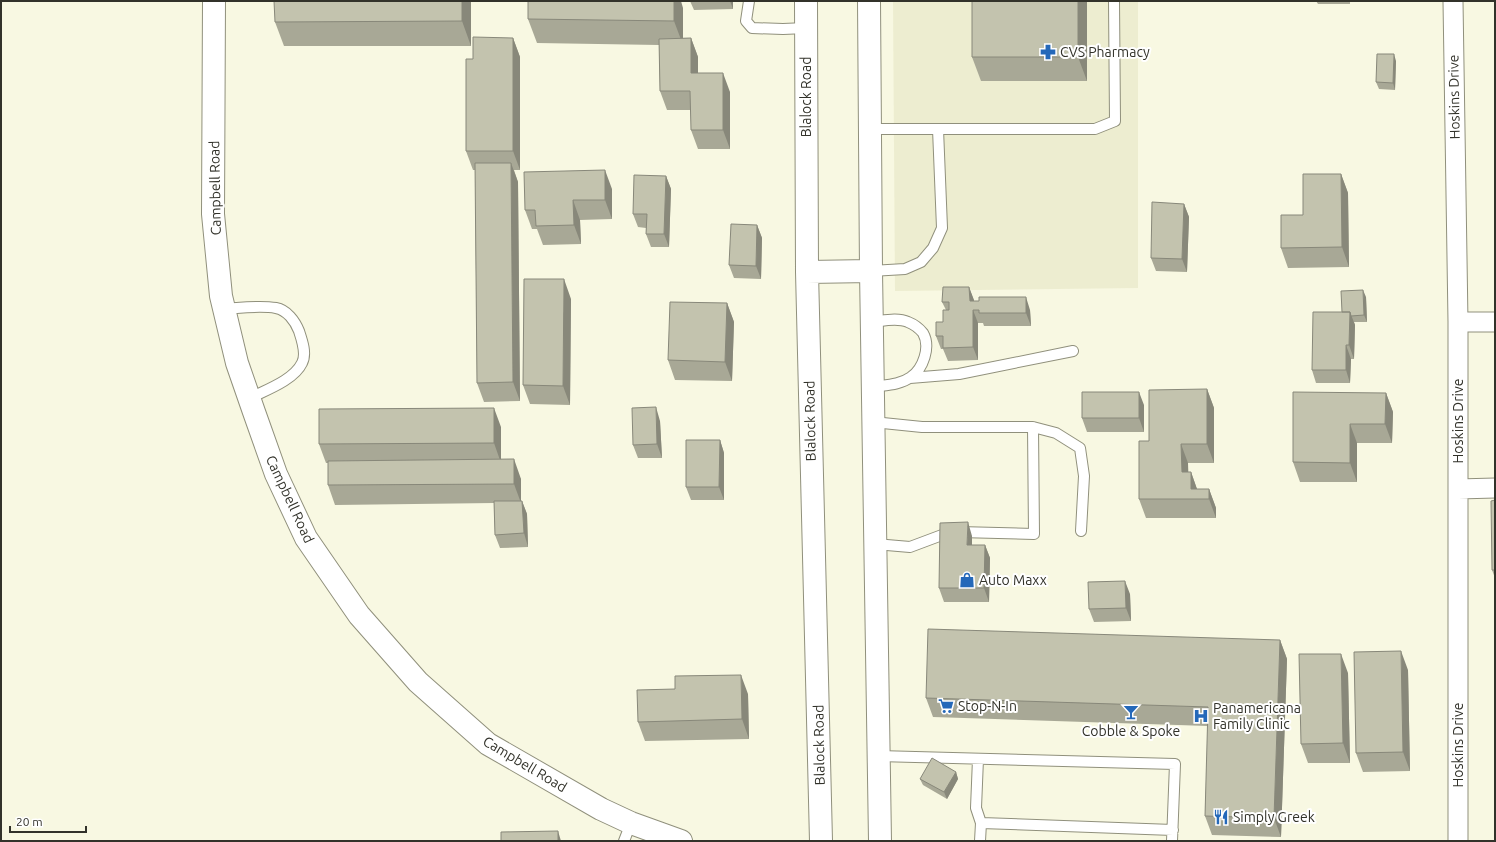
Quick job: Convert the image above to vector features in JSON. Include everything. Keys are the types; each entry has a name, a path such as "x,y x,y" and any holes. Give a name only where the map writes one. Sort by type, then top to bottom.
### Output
{"main road":[{"name":"Campbell Road","path":"214,1 213,214 221,296 237,363 276,474 306,538 359,615 418,682 488,744 601,809 628,832 681,841"},
{"name":"Blalock Road","path":"806,1 807,272 821,841"},
{"path":"869,1 871,271 880,841"},
{"path":"807,272 871,271"}],"street":[{"name":"Hoskins Drive","path":"1452,1 1458,322 1458,841"},
{"path":"1458,322 1495,322"},
{"path":"1458,489 1495,488"}],"lane":[{"path":"749,1 746,21 752,28 806,28"},
{"path":"870,130 1095,129 1115,121 1114,1"},
{"path":"871,271 905,269 921,262 933,248 942,228 938,129"},
{"path":"224,310 263,307 278,308 288,313 297,327 304,344 303,363 292,376 250,398"},
{"path":"872,322 892,320 907,321 916,326 923,333 926,344 924,358 919,371 910,378"},
{"path":"873,387 891,385 910,378 959,374 1074,351"},
{"path":"873,422 922,427 1032,426 1056,433 1080,448 1084,476 1081,531"},
{"path":"875,544 910,546 942,535 959,532 1034,534 1032,426"},
{"path":"878,756 1175,764 1172,841"},
{"path":"978,759 976,808 981,823 980,841"},
{"path":"981,823 1173,830"}],"shaded area":[{"path":"893,1 1138,1 1138,288 895,291"}],"building":[{"path":"274,1 462,1 462,21 275,22"},
{"path":"528,1 674,1 674,21 528,19"},
{"name":"CVS Pharmacy","path":"972,1 1078,1 1078,57 972,57"},
{"path":"473,37 513,38 513,151 466,151 466,59 473,59"},
{"path":"691,38 691,73 723,73 723,130 691,130 690,91 660,91 659,39"},
{"path":"1377,54 1394,54 1393,83 1376,82"},
{"path":"475,163 511,163 513,382 477,383"},
{"path":"605,170 605,200 573,200 574,225 536,226 535,210 525,210 524,172"},
{"path":"1303,174 1341,174 1342,247 1281,248 1281,215 1303,215"},
{"path":"634,175 666,176 664,234 646,234 647,214 633,214"},
{"path":"1152,202 1184,204 1182,259 1151,258"},
{"path":"731,224 757,225 756,266 729,265"},
{"path":"524,279 564,279 563,386 523,385"},
{"path":"943,287 969,287 970,301 979,301 979,297 1026,297 1026,313 979,313 979,310 973,310 973,347 943,348 943,336 936,336 936,322 943,322 943,310 949,310 949,302 942,302"},
{"path":"1363,290 1364,315 1351,316 1350,312 1342,312 1341,291"},
{"path":"670,302 727,303 725,362 668,360"},
{"path":"1313,312 1350,312 1349,345 1346,345 1346,370 1312,370"},
{"path":"1207,389 1207,444 1181,444 1182,472 1191,472 1191,489 1209,489 1209,499 1139,499 1139,441 1149,441 1149,390"},
{"path":"1082,392 1139,392 1139,418 1082,418"},
{"path":"1293,392 1386,393 1385,424 1350,424 1350,463 1293,462"},
{"path":"656,407 657,444 633,445 632,408"},
{"path":"494,408 494,443 319,444 319,409"},
{"path":"686,440 720,440 719,487 686,487"},
{"path":"514,459 514,484 328,485 328,461"},
{"path":"1495,500 1495,570 1492,570 1491,501"},
{"path":"494,501 522,501 524,533 495,535"},
{"name":"Auto Maxx","path":"968,522 967,545 985,545 984,588 939,588 940,523"},
{"path":"1125,581 1126,608 1089,609 1088,582"},
{"path":"928,629 1280,640 1274,818 1205,816 1208,707 926,698"},
{"path":"1401,651 1403,752 1356,753 1354,652"},
{"path":"1299,654 1341,654 1343,743 1301,744"},
{"path":"741,675 742,719 638,722 637,690 675,689 675,676"},
{"path":"932,758 956,772 944,792 920,779"},
{"path":"558,831 558,841 501,841 501,832"}],"place":[{"name":"CVS Pharmacy","path":"1048,52"},
{"name":"Auto Maxx","path":"967,580"},
{"name":"Stop-N-In","path":"946,706"},
{"name":"Cobble & Spoke","path":"1131,712"},
{"name":"Panamericana Family Clinic","path":"1201,716"},
{"name":"Simply Greek","path":"1221,817"}]}
